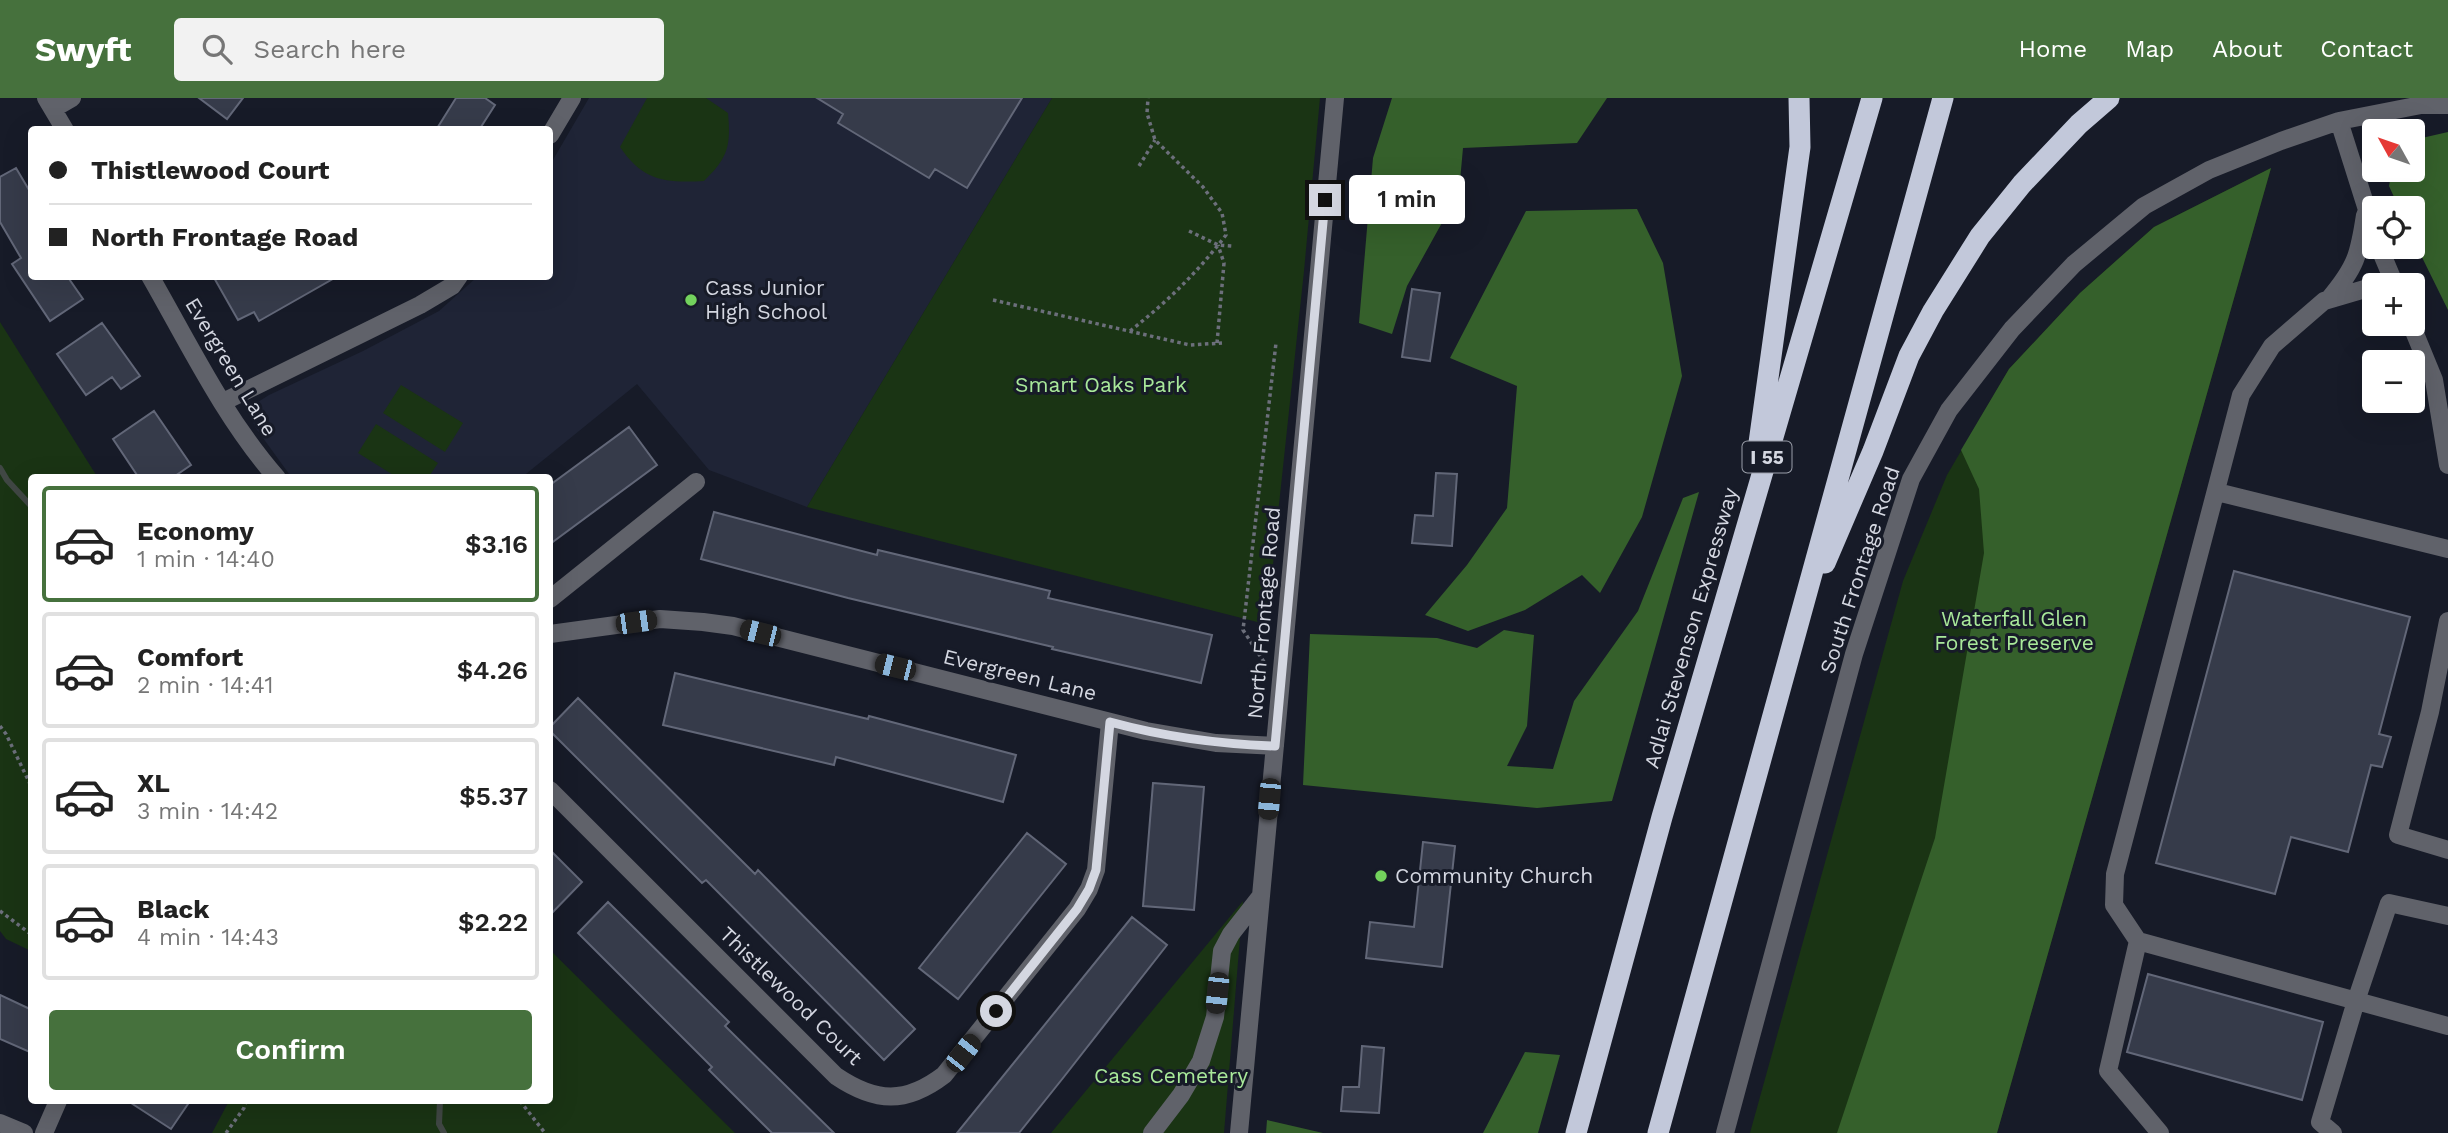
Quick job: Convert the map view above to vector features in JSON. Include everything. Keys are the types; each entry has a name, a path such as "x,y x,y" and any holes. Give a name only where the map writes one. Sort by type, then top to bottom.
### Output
{"highway":[{"path":"1749,519 1800,147 1798,98"},
{"name":"Adlai Stevenson Expressway","path":"1576,1133 1662,817 1872,98"},
{"path":"1658,1133 1943,98"},
{"path":"1793,639 1873,452 1909,356 1933,311 1980,236 2022,184 2079,124 2109,98"}],"street":[{"path":"63,126 50,104 72,98"},
{"path":"553,130 572,98"},
{"name":"North Frontage Road","path":"1239,1133 1335,98"},
{"name":"South Frontage Road","path":"1725,1133 1854,654 1911,480 1949,410 2012,329 2074,264 2144,206 2209,170 2339,121 2421,105 2448,105"},
{"path":"2339,121 2362,201"},
{"path":"2328,300 2348,276 2360,249 2362,234"},
{"name":"Evergreen Lane","path":"152,280 223,402 257,455 274,474"},
{"path":"223,402 419,305 452,286 456,280"},
{"path":"2362,290 2324,301 2272,346 2241,395 2115,874 2114,905 2138,941 2448,1026"},
{"path":"2416,336 2434,380 2448,466"},
{"path":"553,597 696,482"},
{"path":"2217,492 2448,550"},
{"name":"Evergreen Lane","path":"553,634 660,619 713,623 1177,738 1275,746"},
{"path":"2448,621 2430,712 2398,835 2448,850"},
{"name":"Thistlewood Court","path":"553,793 836,1076 856,1089 878,1096 901,1096 924,1090 944,1075 1077,909 1089,889 1096,870 1110,722"},
{"path":"1152,1133 1181,1095 1201,1061 1215,1017 1222,951 1231,934 1260,897"},
{"path":"2333,1133 2320,1122 2389,903 2448,916"},
{"path":"2138,941 2108,1071 2160,1133"},
{"path":"44,1133 57,1104"},
{"path":"0,1123 23,1133"}],"path":[{"path":"1130,331 1171,299 1226,235 1222,214 1203,187 1155,140 1147,113 1148,98"},
{"path":"1139,166 1155,140"},
{"path":"1189,231 1218,245 1232,246"},
{"path":"993,300 1190,345 1219,343 1224,264 1218,245"},
{"path":"1276,344 1243,630 1281,683"},
{"path":"0,726 28,780"},
{"path":"0,911 28,932"},
{"path":"226,1133 245,1104"},
{"path":"522,1104 545,1133"}],"shaded area":[{"name":"Cass Junior High School","path":"589,98 1052,98 807,507 709,470 637,384 526,474 289,474 255,427 252,419 253,405 439,311 474,280 553,280 553,160"}],"green space":[{"path":"647,98 706,98 728,113 729,134 726,151 704,181 656,178 637,167 620,147"},
{"name":"Smart Oaks Park","path":"1052,98 1320,98 1274,551 1269,625 807,507"},
{"path":"1392,98 1607,98 1577,143 1463,148 1459,192 1407,286 1392,334 1359,323 1373,158"},
{"path":"2448,132 2448,310 2423,259 2425,259 2425,196 2394,196 2389,186 2390,182 2426,182 2426,137"},
{"name":"Waterfall Glen Forest Preserve","path":"2271,168 1997,1133 1750,1133 1903,581 1947,475 2009,369 2080,293 2154,227"},
{"name":"Waterfall Glen Forest Preserve","path":"2271,168 1997,1133 1837,1133 1935,838 1984,553 1979,489 1961,450 2009,369 2080,293 2154,227"},
{"path":"1637,209 1663,263 1682,376 1642,517 1600,593 1582,575 1525,610 1468,631 1425,615 1467,565 1507,508 1517,386 1450,358 1526,211"},
{"path":"0,322 95,474 28,474 28,950 6,939 0,931"},
{"path":"401,385 463,423 445,452 383,413"},
{"path":"376,424 438,463 431,474 392,474 358,453"},
{"path":"1699,492 1612,801 1537,808 1303,785 1310,634 1437,638 1477,648 1504,630 1534,635 1527,726 1507,766 1553,769 1574,701 1638,611 1683,498"},
{"name":"Cass Cemetery","path":"1243,901 1224,1133 1051,1133"},
{"path":"553,953 735,1133 212,1133 227,1104 553,1104"},
{"path":"1525,1052 1560,1055 1538,1133 1483,1133"},
{"path":"1267,1120 1323,1133 1266,1133"}],"building":[{"path":"199,98 243,98 227,119"},
{"path":"456,98 485,98 495,105 482,126 438,126"},
{"path":"817,98 1022,98 967,188 935,169 929,178 838,123 843,114"},
{"path":"16,168 28,188 28,280 70,280 83,299 50,321 12,264 21,258 0,222 0,177"},
{"path":"215,280 331,280 259,321 254,312 238,320"},
{"path":"1412,289 1440,293 1430,361 1402,357"},
{"path":"102,323 140,376 121,389 112,377 86,395 57,354"},
{"path":"154,411 191,465 178,474 136,474 113,439"},
{"path":"629,427 657,465 553,542 553,483"},
{"path":"1436,473 1457,474 1452,546 1412,543 1415,515 1433,516"},
{"path":"714,512 877,555 878,550 1050,591 1048,598 1212,635 1201,683 1052,649 1053,647 848,598 701,559"},
{"path":"2234,571 2410,617 2379,734 2391,737 2382,767 2371,765 2348,852 2291,837 2275,894 2156,863"},
{"path":"675,673 868,719 869,716 1016,755 1003,802 836,757 834,765 663,725"},
{"path":"578,698 755,874 758,870 915,1029 884,1060 706,880 702,883 553,734 553,724"},
{"path":"1153,783 1204,787 1194,910 1143,906"},
{"path":"1027,833 1066,864 958,999 919,968"},
{"path":"1423,842 1455,846 1442,967 1366,958 1370,922 1414,927"},
{"path":"553,853 582,882 553,912"},
{"path":"608,902 729,1022 725,1026 834,1133 772,1133 709,1070 712,1067 578,933"},
{"path":"1132,917 1167,945 1019,1133 957,1133"},
{"path":"2148,974 2323,1022 2302,1100 2127,1052"},
{"path":"0,995 28,1008 28,1051 0,1039"},
{"path":"1362,1046 1384,1048 1379,1113 1341,1111 1343,1087 1359,1087"},
{"path":"133,1104 188,1104 171,1129"}],"waterway":[{"path":"0,468 28,503"},
{"path":"440,1104 439,1124 444,1133"}],"place":[{"name":"Cass Junior High School","path":"691,300"},
{"name":"Community Church","path":"1381,876"}],"route":[{"path":"996,1011 1077,909 1089,889 1096,870 1110,722 1177,738 1275,746 1325,200"}]}
